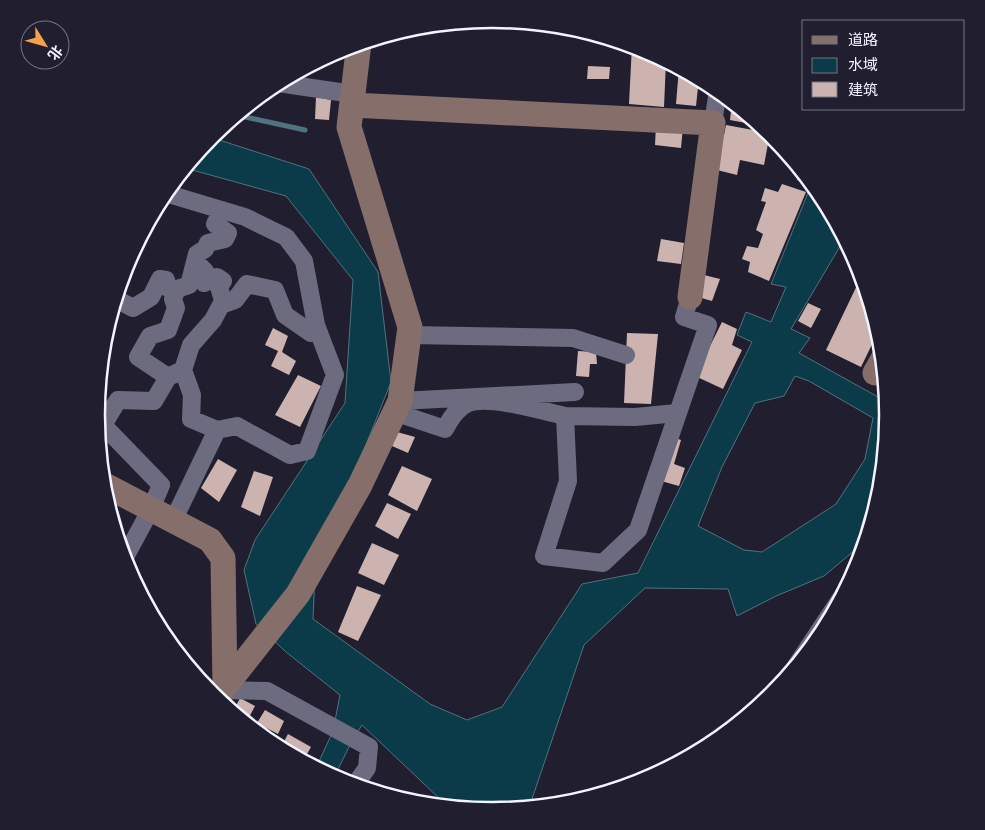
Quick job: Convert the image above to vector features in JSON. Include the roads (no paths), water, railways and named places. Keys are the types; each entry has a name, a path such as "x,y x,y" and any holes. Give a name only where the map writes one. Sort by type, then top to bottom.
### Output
{"street":[{"path":"221,692 298,594 360,485 397,407 410,327 349,127 358,52"},
{"path":"289,85 352,99 713,123"},
{"path":"564,416 568,481 544,556 603,564 638,530 708,326 684,317 690,297 717,99"},
{"path":"173,195 222,210 245,217 286,237 304,261 316,325 335,375 307,450 290,455 237,426 217,430 191,419 192,395 175,374 138,356 150,336 168,330 176,308 173,299 177,289 189,285 197,254 208,243 225,239 228,233 215,224 222,210"},
{"path":"196,262 205,271 201,279 204,283 217,277 223,281 219,287 224,304"},
{"path":"122,302 133,308 151,297 160,279 166,280 168,288 176,292"},
{"path":"105,410 118,400 154,401 175,374 191,345 213,320 221,305 236,300 247,284 275,290 285,315 311,333 316,325"},
{"path":"409,335 573,338 626,355"},
{"path":"397,407 575,392"},
{"path":"397,407 445,429 452,416 469,403 498,401 564,416 635,416 677,413"},
{"path":"106,429 161,485 162,515"},
{"path":"130,552 162,515 217,430"},
{"path":"112,489 210,540 223,558 221,692"},
{"path":"221,692 267,691 369,747 367,768 359,779"}],"water":[{"path":"219,140 309,169 378,272 391,382 315,573 313,619 430,704 467,720 502,707 582,584 638,573 752,342 737,335 746,312 771,322 786,287 771,284 809,191 841,245 791,329 810,338 799,353 879,398 877,466 867,515 856,549 824,576 776,596 737,616 728,589 645,588 584,645 532,800 467,802 439,799 362,725 337,770 319,762 333,731 340,695 286,652 256,624 244,570 255,540 345,403 353,280 286,196 193,170","holes":["795,376 809,381 873,418 865,459 836,504 762,552 744,550 698,526 722,467 755,403 784,396"]}],"waterway":[{"path":"246,117 305,130"}]}
